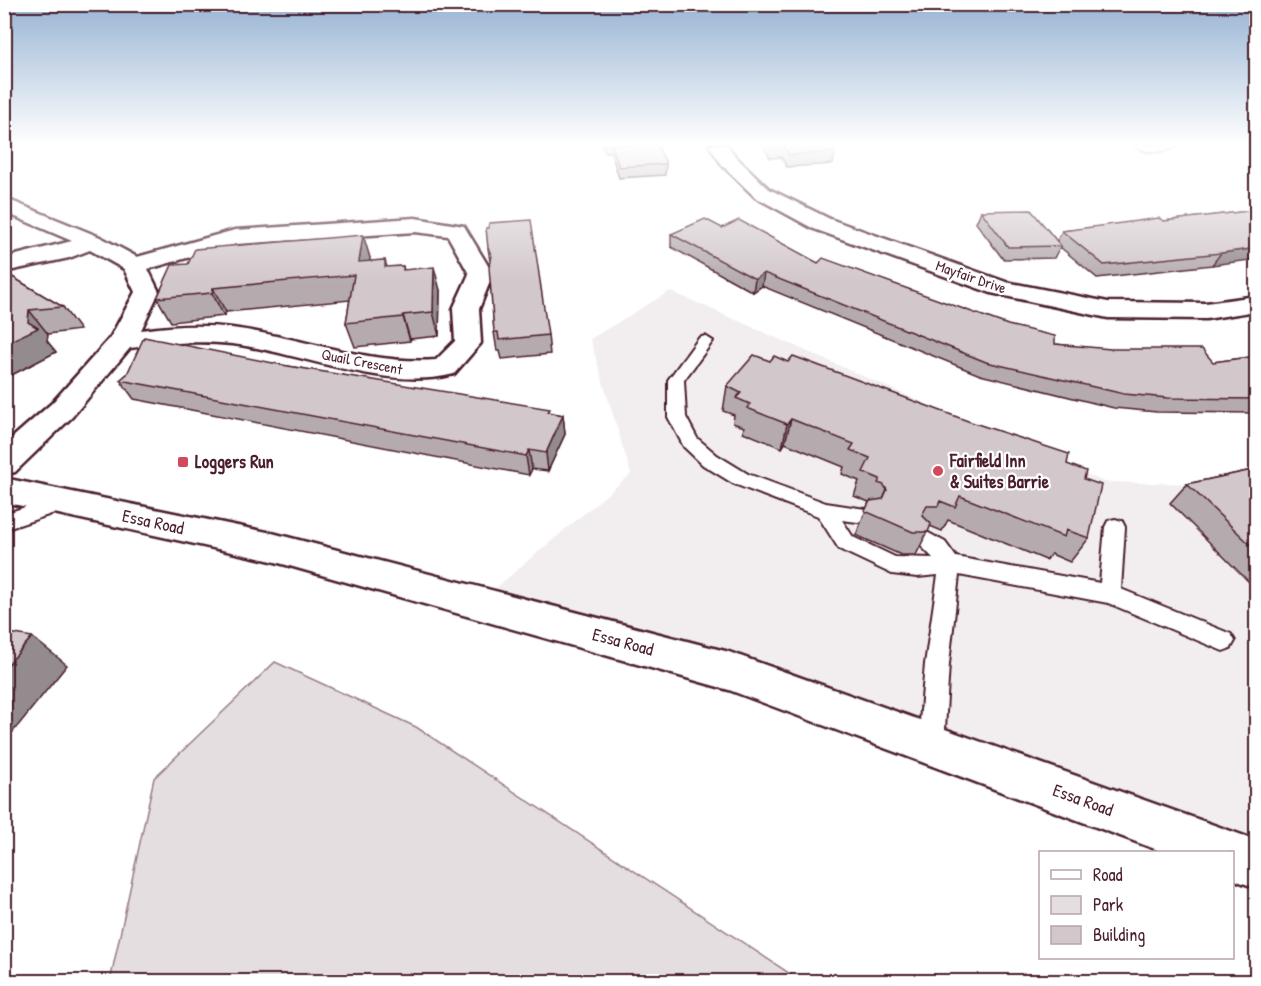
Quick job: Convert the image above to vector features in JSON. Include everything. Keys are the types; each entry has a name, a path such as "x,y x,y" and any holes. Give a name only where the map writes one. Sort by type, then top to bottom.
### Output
{"street":[{"name":"Mayfair Drive","path":"761,191 822,224 1000,288 1108,310 1206,311 1257,304"},
{"path":"4,204 92,242 134,265 147,292 122,341 62,410 4,464"},
{"name":"Quail Crescent","path":"122,341 178,333 232,336 406,372 444,368 468,343 466,309 481,274 456,231 415,225 235,237 134,265"},
{"path":"4,265 61,253 92,242"},
{"name":"Essa Road","path":"4,490 272,547 729,671 1222,851"},
{"path":"1234,855 1257,864"}],"lane":[{"path":"705,341 676,380 677,417 690,442 710,460 741,478 825,511 865,515"},
{"path":"4,522 62,503"},
{"path":"825,511 846,543 892,565 917,568 950,565 1110,594 1223,641"},
{"path":"1110,594 1115,527"},
{"path":"922,538 938,548 950,565 937,664 931,745"}],"shaded area":[{"path":"670,291 1104,482 1206,484 1256,476 1256,864 1234,855 1234,851 1222,851 729,671 478,603 631,474 590,339"}],"green space":[{"path":"275,662 416,727 801,981 110,981 154,778"}],"building":[{"path":"1031,210 1061,246 1008,247 981,211"},
{"path":"1257,210 1257,248 1221,253 1104,265 1062,231 1159,218 1164,221"},
{"path":"705,219 722,228 739,220 818,263 823,258 1008,325 1055,336 1055,344 1111,349 1202,349 1213,362 1257,356 1257,399 1168,398 1124,394 986,362 764,273 755,279 671,234"},
{"path":"531,220 548,335 499,340 498,332 494,332 489,267 492,256 488,248 486,228 489,228 489,223"},
{"path":"363,235 359,262 385,260 385,267 403,266 403,270 434,267 433,312 346,323 354,275 213,288 212,293 157,298 172,265 188,264 195,249"},
{"path":"4,272 63,307 29,310 28,322 38,328 4,344"},
{"path":"144,337 288,366 550,409 548,412 563,415 546,453 529,450 526,456 120,380 127,374"},
{"name":"Fairfield Inn & Suites Barrie","path":"754,355 770,361 774,356 788,362 793,356 968,421 1069,454 1067,464 1086,471 1084,479 1101,485 1089,538 1066,530 1064,537 960,496 955,507 940,501 938,506 927,506 922,515 931,524 928,532 913,532 865,511 870,501 883,499 887,490 884,485 878,483 880,479 863,472 870,458 850,450 854,444 791,419 787,424 747,408 750,404 736,398 741,393 727,386"},
{"path":"1257,469 1257,551 1187,484"},
{"path":"4,632 32,637 4,669"}],"place":[{"name":"Loggers Run","path":"183,462"},
{"name":"Fairfield Inn & Suites Barrie","path":"938,471"}]}
